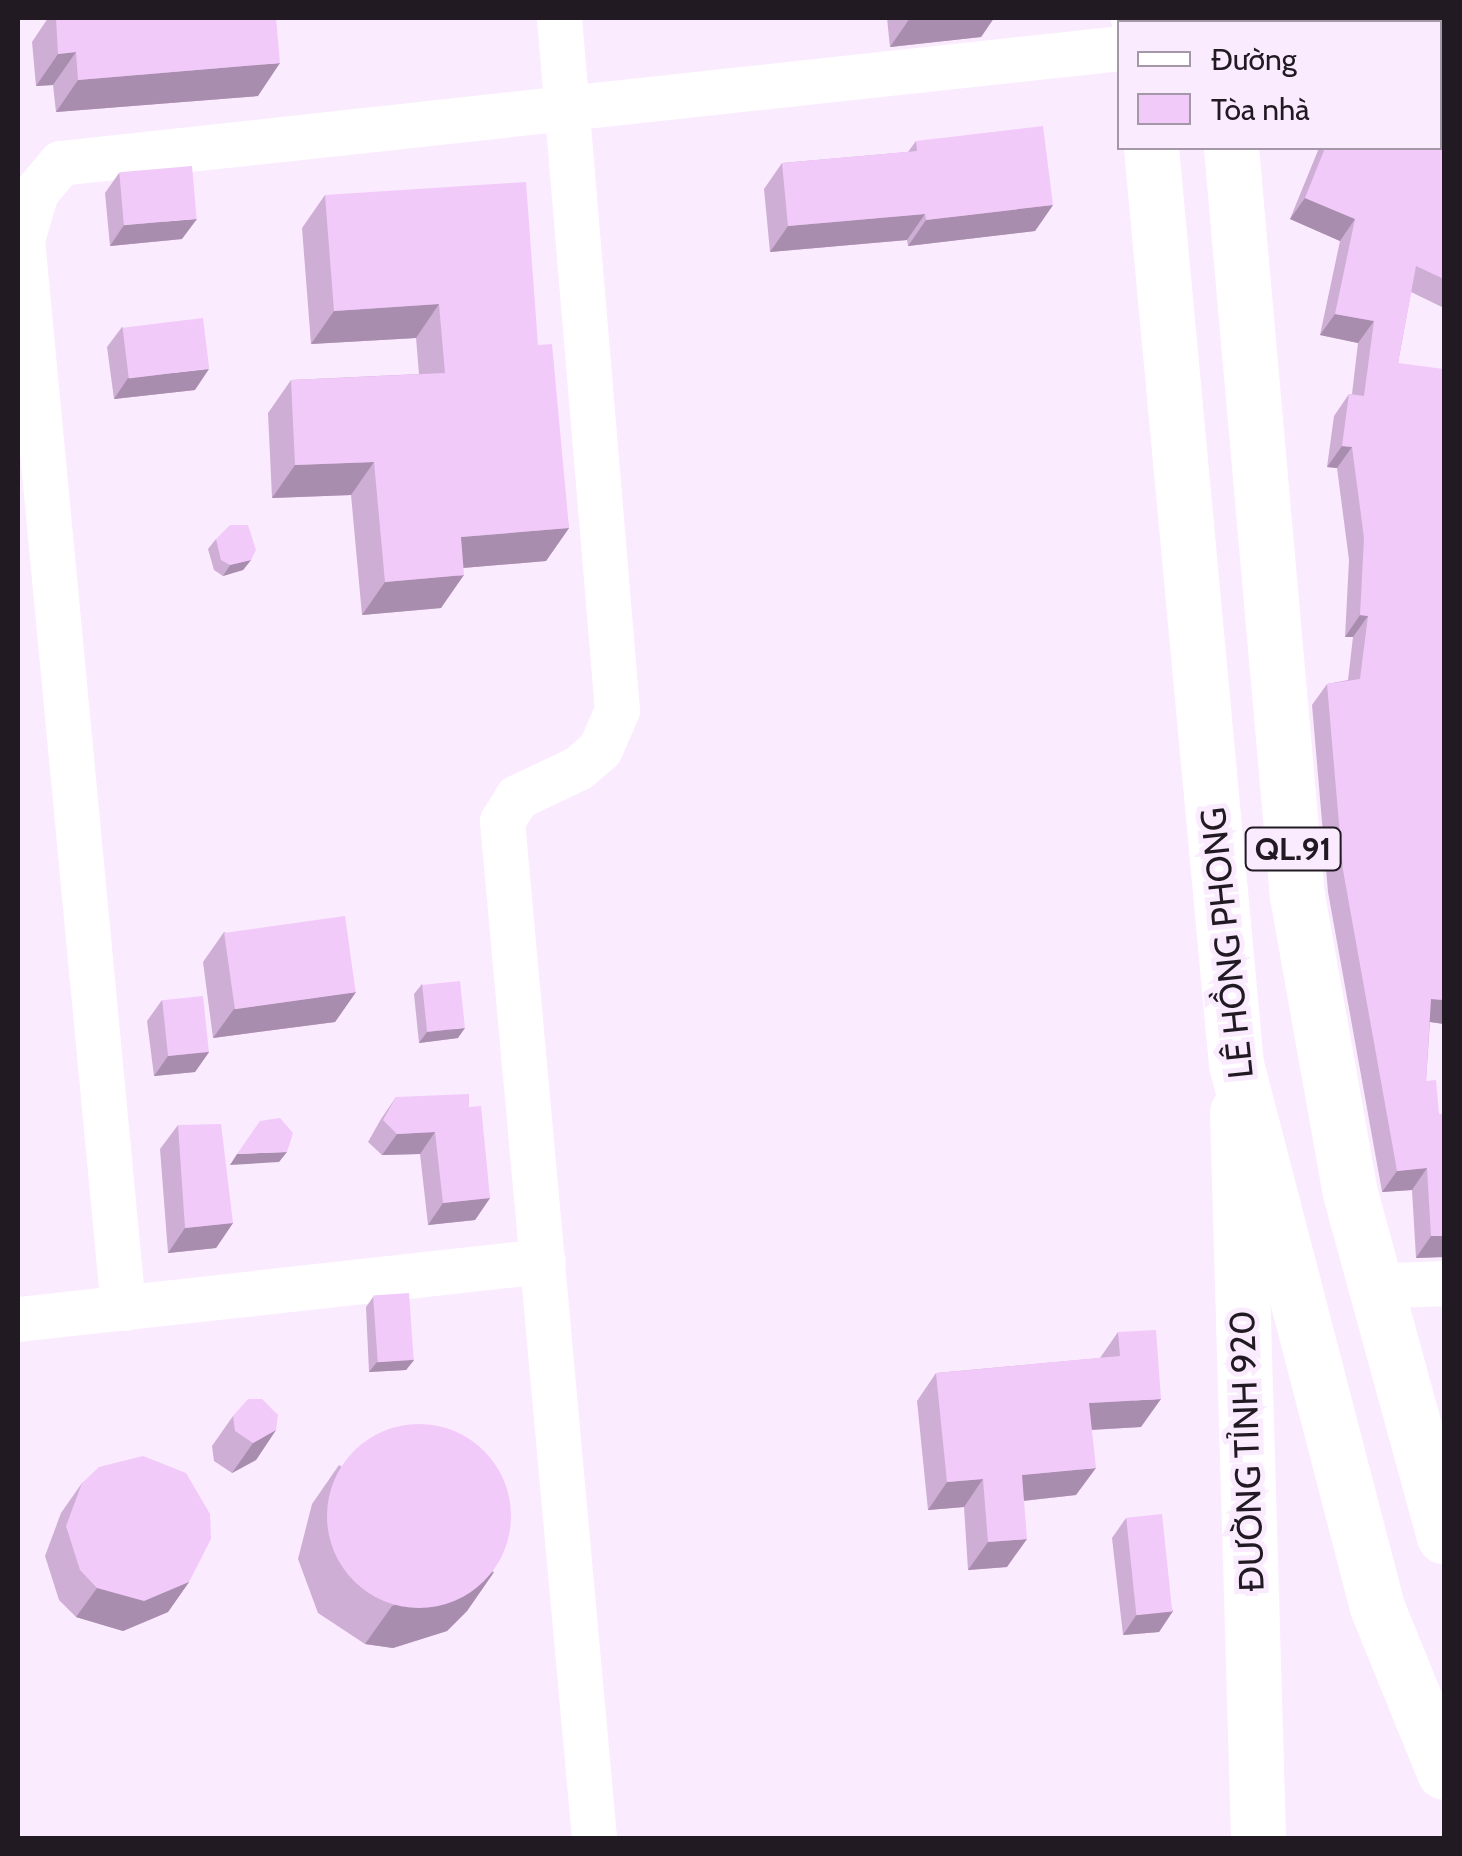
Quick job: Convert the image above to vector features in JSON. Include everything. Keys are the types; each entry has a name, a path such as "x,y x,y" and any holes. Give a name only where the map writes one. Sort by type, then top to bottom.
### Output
{"main road":[{"name":"LÊ HỒNG PHONG","path":"1151,150 1236,1064 1377,1607 1444,1772"},
{"name":"QL.91","path":"1230,150 1297,896 1372,1286 1444,1536"},
{"name":"ĐƯỜNG TỈNH 920","path":"1236,1064 1258,1838"}],"street":[{"path":"559,18 617,710 600,748 578,768 518,797 502,821 594,1838"},
{"path":"123,1308 22,239 36,192 60,163 568,106 1024,38 1117,48"},
{"path":"18,1319 544,1262"},
{"path":"1372,1286 1444,1283"}],"building":[{"path":"56,18 276,18 280,63 78,80 76,52 58,54"},
{"path":"1444,18 1444,26 1442,31 1442,20 1382,20"},
{"path":"1444,113 1444,279 1416,266 1398,363 1444,369 1444,1000 1431,999 1426,1081 1436,1080 1439,1114 1444,1114 1444,1236 1431,1236 1427,1168 1397,1171 1343,870 1327,684 1360,679 1368,616 1360,615 1364,538 1352,447 1342,446 1349,394 1364,396 1374,321 1335,314 1355,219 1305,198 1324,150 1442,150"},
{"path":"1043,126 1053,205 926,220 925,214 788,226 782,163 917,151 916,141"},
{"path":"192,166 197,219 124,225 119,172"},
{"path":"526,182 538,345 552,344 569,528 461,537 464,575 385,582 374,462 295,465 291,380 445,373 439,304 334,311 325,195"},
{"path":"203,318 209,369 129,378 123,328"},
{"path":"230,525 248,525 256,550 251,560 230,565 221,560 216,539"},
{"path":"345,916 356,992 235,1009 224,933"},
{"path":"460,981 465,1028 427,1032 422,985"},
{"path":"203,996 209,1052 168,1056 162,1000"},
{"path":"469,1094 469,1107 481,1106 490,1198 443,1203 435,1132 397,1134 383,1120 396,1097"},
{"path":"280,1118 293,1133 287,1152 237,1154 260,1121"},
{"path":"221,1124 233,1223 185,1228 178,1125"},
{"path":"409,1293 414,1360 378,1362 373,1296"},
{"path":"1156,1330 1161,1399 1089,1403 1096,1468 1022,1475 1027,1539 988,1542 983,1479 947,1482 936,1373 1120,1356 1118,1332"},
{"path":"248,1399 262,1399 278,1415 276,1430 253,1443 235,1431 233,1416"},
{"path":"419,1424 454,1431 484,1451 504,1481 511,1516 504,1551 484,1581 454,1601 419,1608 384,1601 354,1581 334,1551 327,1516 334,1481 354,1451 384,1431"},
{"path":"143,1456 186,1473 210,1514 211,1539 189,1582 144,1601 97,1588 80,1570 66,1526 82,1483 99,1467"},
{"path":"1162,1514 1172,1611 1136,1615 1126,1518"}]}
